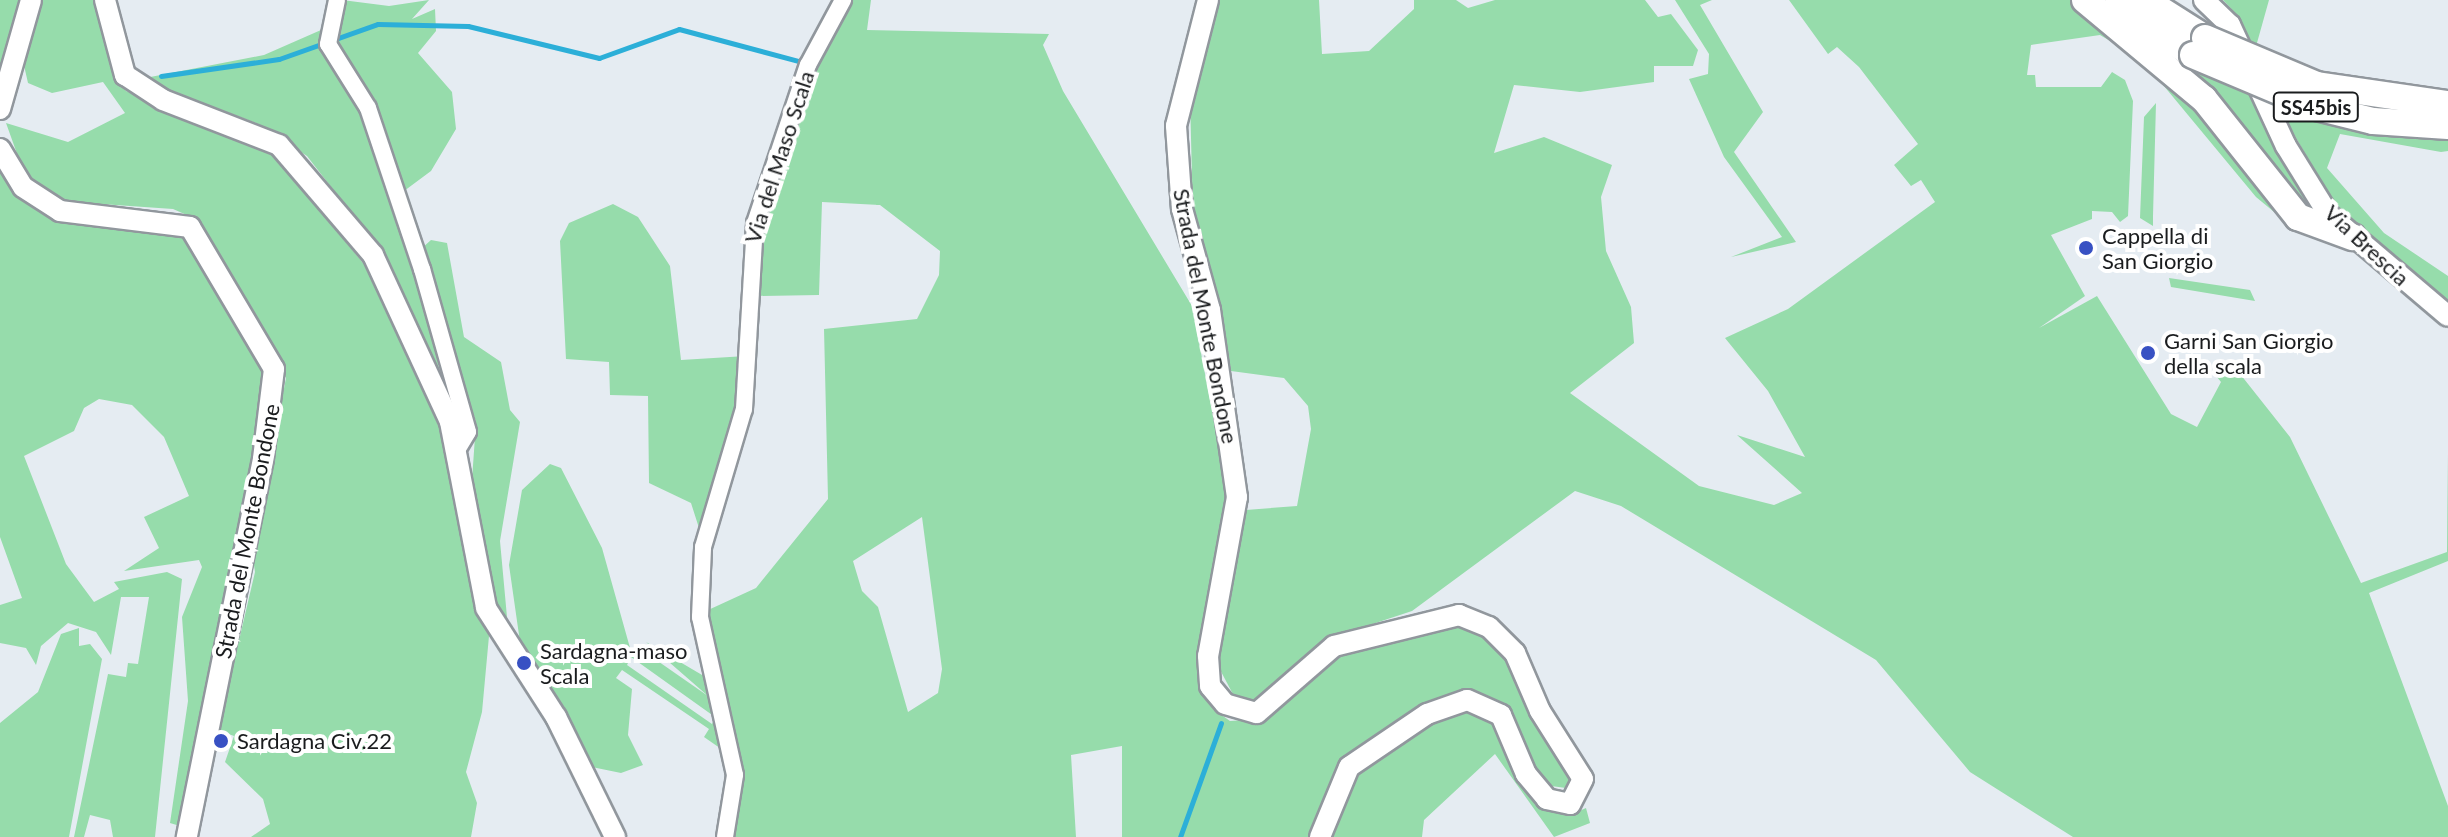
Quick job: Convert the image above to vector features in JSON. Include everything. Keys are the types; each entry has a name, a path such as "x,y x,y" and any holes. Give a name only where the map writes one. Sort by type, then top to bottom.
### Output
{"highway":[{"path":"2085,0 2204,99 2298,217 2352,237"},
{"name":"SS45bis","path":"2111,0 2316,107 2373,121 2448,126"},
{"name":"SS45bis","path":"2145,0 2199,46 2317,85 2448,104"}],"street":[{"path":"0,109 31,0"},
{"path":"105,0 125,75 163,100 264,136 349,220 420,350 457,450 486,608 556,717 615,837"},
{"path":"337,0 327,37 368,108 422,269 468,432 457,450"},
{"name":"Via del Maso Scala","path":"725,837 735,775 700,617 703,547 744,409 755,223 808,65 843,0"},
{"name":"Strada del Monte Bondone","path":"1208,0 1176,126 1182,209 1210,310 1237,487 1208,656 1210,686 1225,704 1257,713 1334,646 1391,626 1459,615 1489,627 1515,653 1540,711 1583,779 1570,804 1547,799 1526,774 1501,715 1481,702 1449,704 1349,767 1320,837"},
{"name":"Via Brescia","path":"2204,0 2230,25 2305,181 2352,237 2448,316"},
{"name":"Strada del Monte Bondone","path":"0,149 23,187 60,211 190,227 274,369 263,459 187,837"}],"green space":[{"path":"0,0 21,0 0,70"},
{"path":"40,0 97,0 110,66 126,91 270,149 372,274 446,443 489,636 482,712 466,772 477,803 471,837 251,837 270,824 263,799 225,762 234,736 218,730 255,572 252,552 286,378 196,219 173,209 58,201 25,176 6,123 68,142 125,113 103,82 52,93 28,83 23,61"},
{"path":"342,0 389,6 429,0 412,19 435,9 436,31 418,53 452,92 456,129 431,171 400,194 334,43"},
{"path":"848,0 871,0 867,30 1049,34 1043,45 1063,91 1192,306 1228,494 1198,679 1213,709 1230,721 1260,719 1319,666 1356,645 1456,623 1480,631 1511,662 1572,779 1566,788 1551,786 1538,774 1503,705 1467,689 1424,705 1345,755 1312,837 1122,837 1122,746 1071,755 1076,837 729,837 740,783 733,719 706,611 756,588 828,499 824,329 917,319 939,275 940,251 880,205 822,202 819,295 755,296 755,245 812,66","holes":["922,517 942,669 938,693 908,712 878,607 862,591 853,561"]},
{"path":"1218,0 1319,0 1322,54 1369,51 1414,9 1414,0 1456,0 1468,8 1495,0 1645,0 1658,17 1671,14 1698,50 1693,66 1654,66 1654,82 1580,92 1514,85 1494,153 1544,137 1612,165 1601,197 1606,251 1631,307 1634,343 1570,393 1699,486 1774,505 1802,493 1737,435 1805,457 1768,391 1725,338 1788,309 1935,202 1921,180 1911,186 1894,165 1918,144 1859,67 1837,47 1828,54 1789,0 2071,0 2183,89 2291,226 2256,197 2149,68 2122,48 2100,35 2031,45 2027,75 2035,75 2036,87 2101,87 2112,72 2125,80 2133,101 2128,216 2120,222 2112,212 2092,211 2092,219 2051,235 2085,296 2039,328 2097,296 2171,414 2197,427 2221,382 2212,371 2233,365 2290,437 2361,583 2447,552 2448,452 2448,561 2369,593 2448,806 2448,837 2073,837 1970,772 1876,660 1621,506 1575,491 1412,611 1321,641 1261,701 1235,698 1217,664 1246,510 1297,506 1311,429 1308,406 1284,378 1231,371 1222,311 1193,218 1190,98"},
{"path":"1675,0 1712,0 1700,5 1763,112 1734,152 1796,242 1731,257 1782,237 1724,157 1689,79 1708,74 1709,54"},
{"path":"2223,0 2269,0 2255,50 2238,16"},
{"path":"321,30 325,52 362,107 419,279 441,376 373,241 307,156 256,123 140,79 264,55"},
{"path":"2168,56 2257,97 2278,154 2318,217 2289,195 2221,102"},
{"path":"2156,103 2153,226 2140,218 2144,117"},
{"path":"2278,107 2370,132 2448,138 2448,151 2441,152 2340,134 2327,168 2384,233 2448,276 2448,305 2335,205"},
{"path":"0,171 71,222 190,238 264,373 265,401 180,826 170,823 188,701 182,617 202,567 199,560 124,571 159,548 144,517 189,496 164,437 132,405 99,399 84,408 74,431 24,456 66,564 94,602 119,589 114,582 167,572 182,579 155,837 113,837 110,820 90,815 84,837 74,837 108,674 126,677 128,663 138,664 149,597 121,597 111,655 96,632 68,623 41,646 36,665 26,648 0,643 0,605 22,598 0,537"},
{"path":"613,204 638,217 670,266 681,360 746,356 741,401 699,528 691,503 649,483 648,396 610,395 609,362 566,359 560,241 569,223"},
{"path":"431,240 447,243 464,337 501,362 510,410 520,422 500,541 508,628 492,594 472,480 476,422 421,249"},
{"path":"2169,278 2250,290 2255,301 2171,287"},
{"path":"550,464 561,468 602,548 632,655 639,648 708,696 646,642 714,682 727,753 704,737 709,729 622,670 616,678 632,689 628,735 643,765 621,773 587,766 572,724 520,642 509,565 522,490","holes":["631,657 715,717 712,724 627,665"]},
{"path":"79,628 79,646 90,644 102,659 69,837 0,837 0,723 38,692 61,634"},
{"path":"1460,707 1489,713 1547,809 1568,816 1586,808 1590,823 1554,837 1495,754 1424,820 1422,837 1329,837 1364,760"}],"waterway":[{"path":"161,76 279,59 378,24 468,26 599,58 679,29 802,62"},
{"path":"1180,837 1221,723"}],"place":[{"name":"Cappella di San Giorgio","path":"2086,248"},
{"name":"Garni San Giorgio della scala","path":"2148,353"},
{"name":"Sardagna-maso Scala","path":"524,663"},
{"name":"Sardagna Civ.22","path":"221,741"}]}
